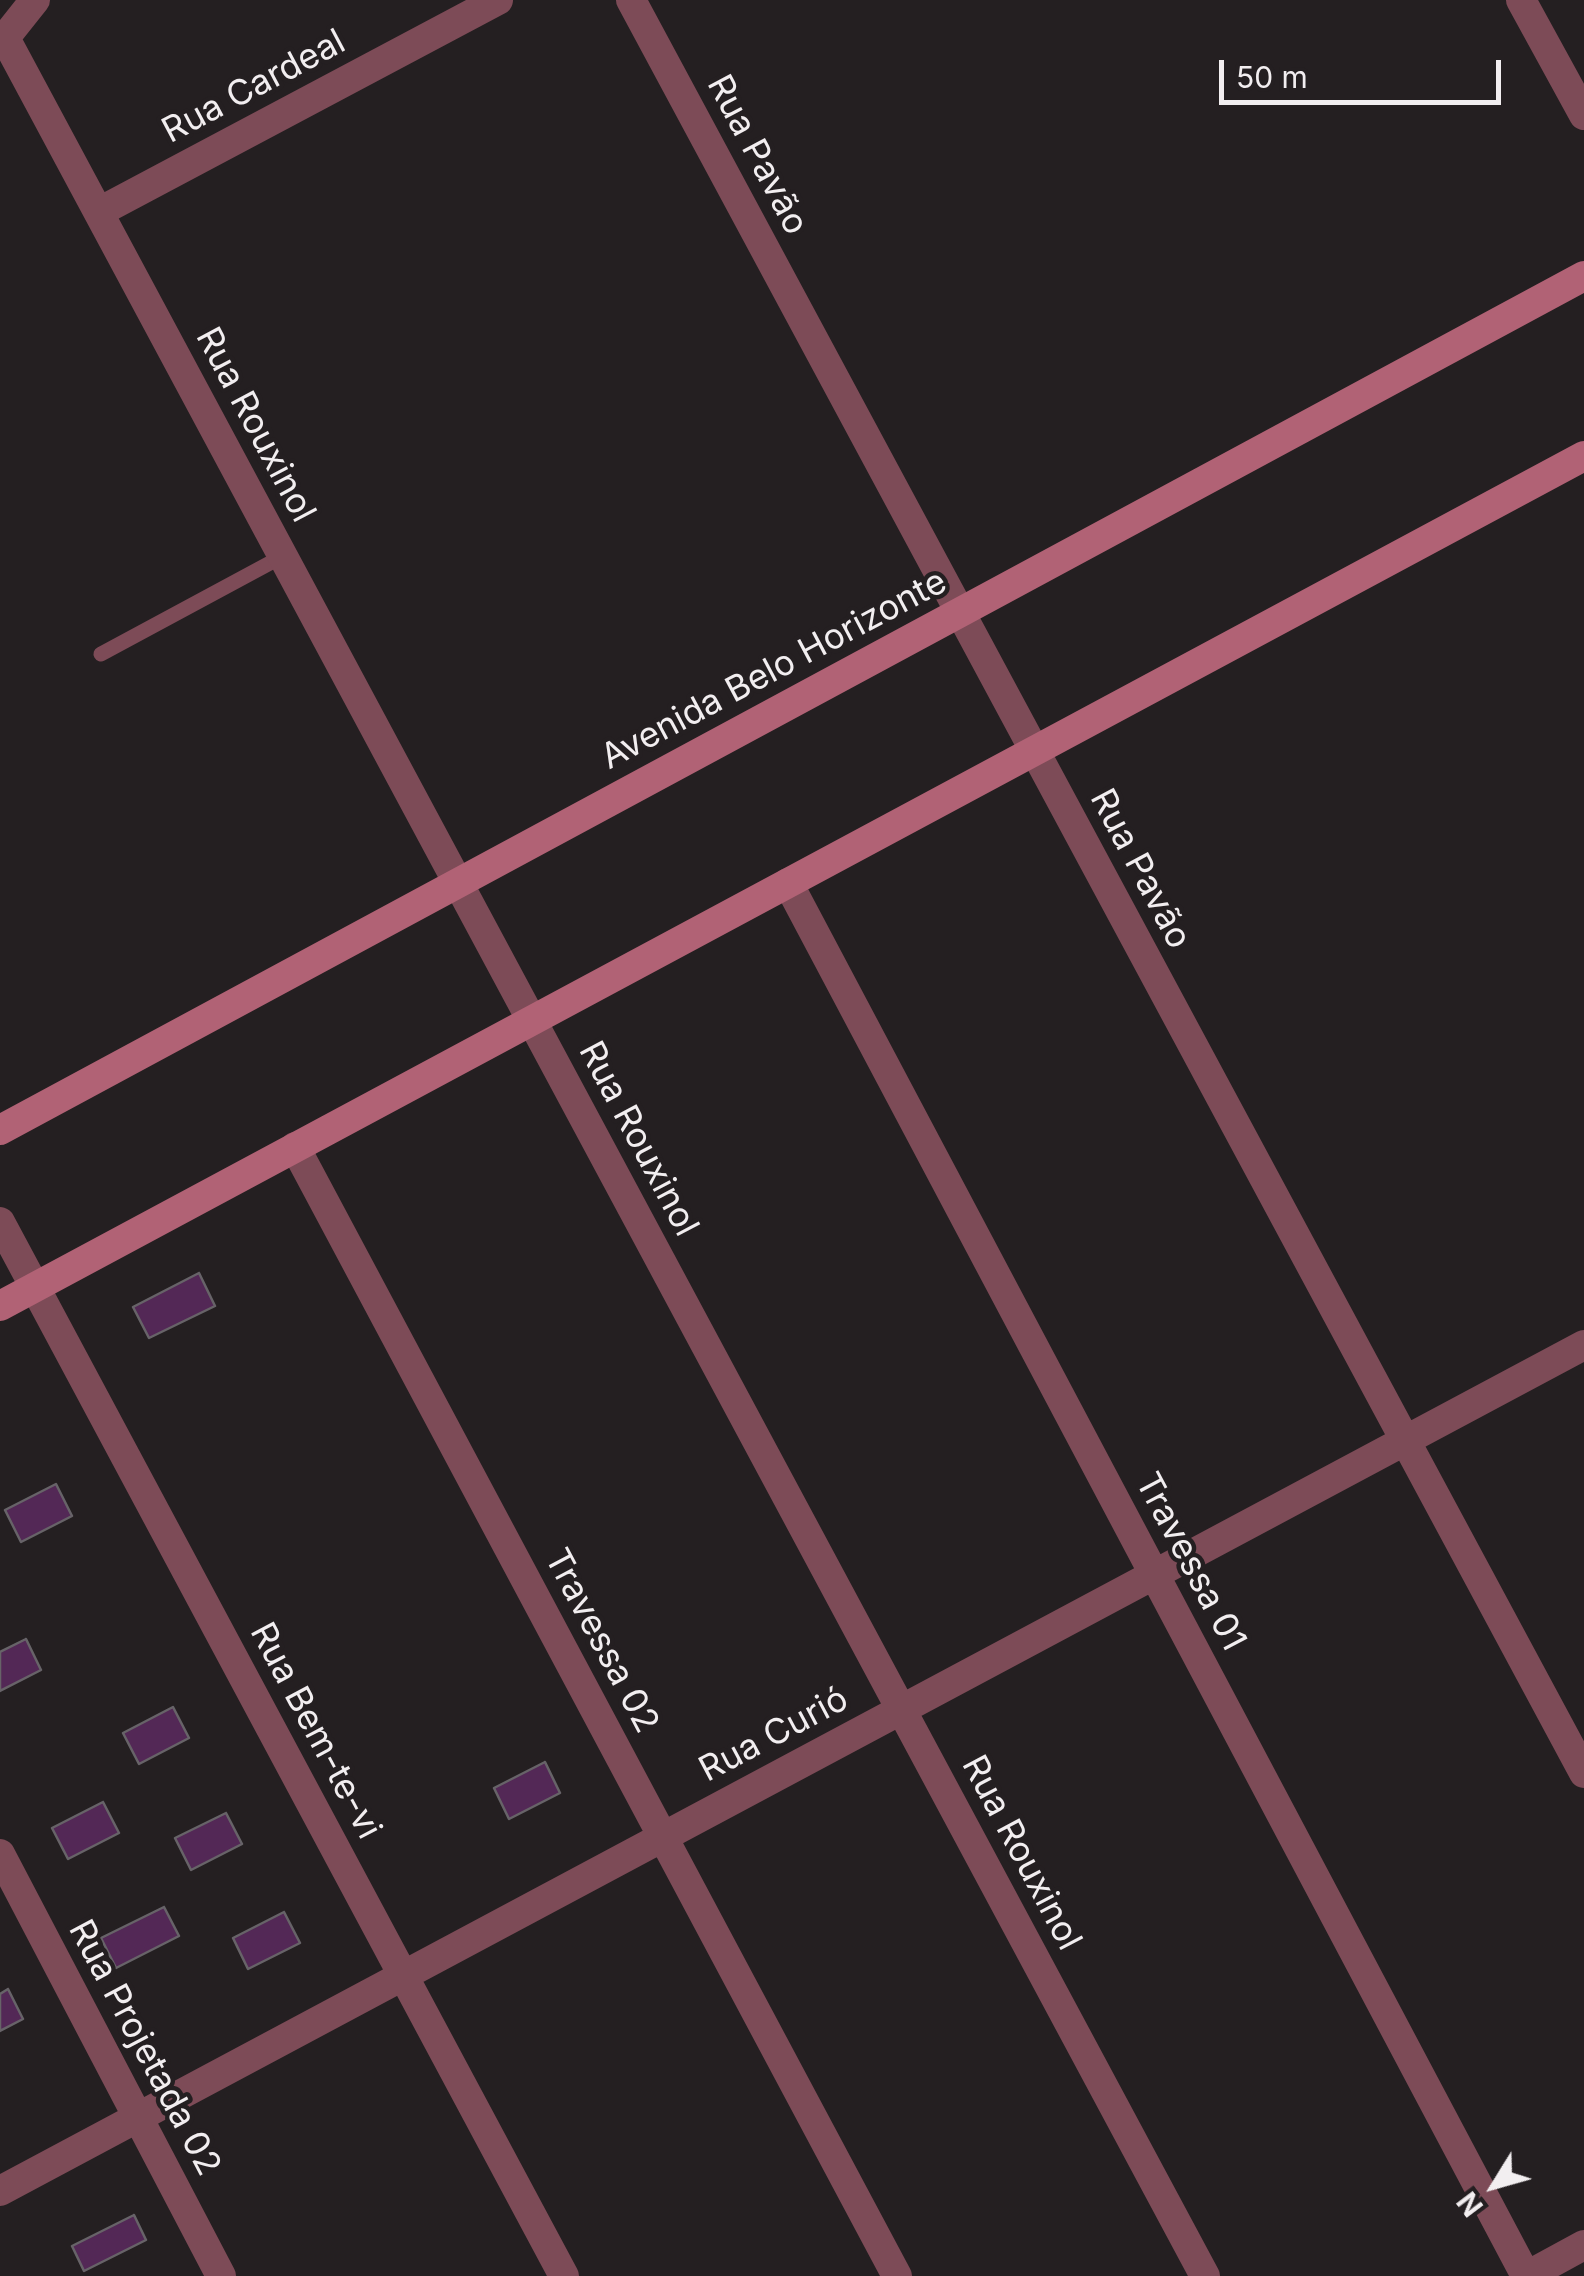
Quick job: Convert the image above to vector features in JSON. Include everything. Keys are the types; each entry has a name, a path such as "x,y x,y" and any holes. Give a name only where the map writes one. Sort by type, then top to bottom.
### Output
{"street":[{"path":"2,41 35,0"},
{"name":"Rua Cardeal","path":"99,212 498,0"},
{"name":"Rua Pavão","path":"630,0 1584,1773"},
{"path":"1521,0 1584,115"},
{"name":"Rua Rouxinol","path":"2,41 99,212 1204,2276"},
{"name":"Avenida Belo Horizonte","path":"0,1130 1584,276"},
{"path":"0,1306 1584,456"},
{"name":"Travessa 01","path":"788,883 1526,2276"},
{"name":"Travessa 02","path":"295,1147 897,2276"},
{"name":"Rua Bem-te-vi","path":"0,1222 564,2276"},
{"name":"Rua Curió","path":"0,2191 1584,1345"},
{"name":"Rua Projetada 02","path":"0,1854 221,2276"},
{"path":"1526,2276 1584,2246"}],"lane":[{"path":"100,654 283,556"}],"building":[{"path":"199,1273 215,1306 149,1338 133,1307"},
{"path":"56,1484 72,1516 21,1542 5,1510"},
{"path":"26,1639 41,1670 0,1691 0,1652"},
{"path":"173,1707 189,1738 139,1764 123,1733"},
{"path":"545,1762 560,1793 509,1819 494,1788"},
{"path":"103,1802 119,1833 68,1859 52,1828"},
{"path":"226,1813 242,1844 191,1870 175,1838"},
{"path":"164,1907 179,1936 116,1968 101,1938"},
{"path":"284,1912 300,1943 248,1969 233,1938"},
{"path":"8,1989 23,2019 0,2031 0,1994"},
{"path":"134,2215 146,2240 84,2271 72,2246"}]}
